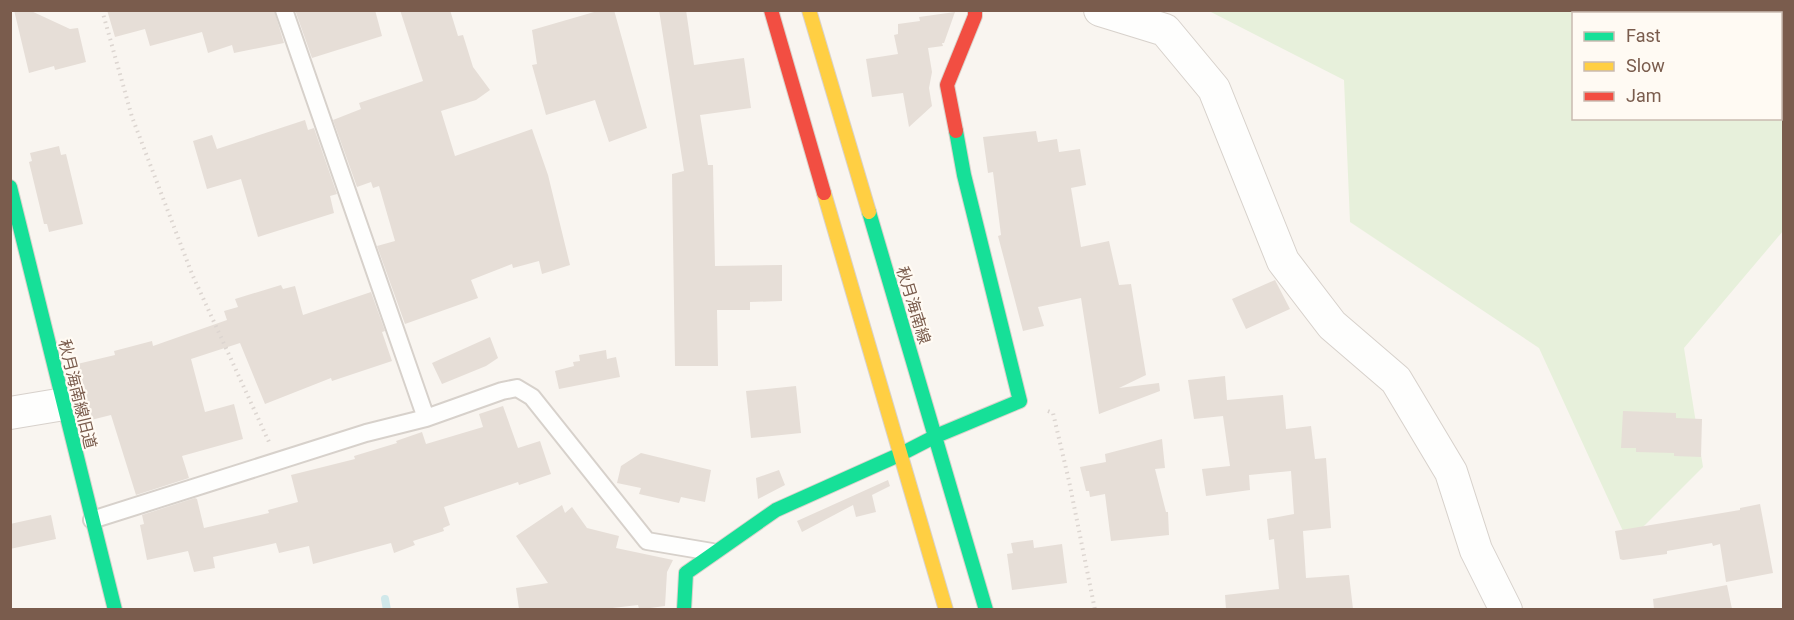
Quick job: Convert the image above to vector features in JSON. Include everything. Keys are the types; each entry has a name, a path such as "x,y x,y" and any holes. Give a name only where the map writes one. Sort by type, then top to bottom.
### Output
{"street":[{"path":"771,10 946,609"},
{"name":"秋月海南線","path":"809,10 986,609"},
{"path":"684,609 686,573 776,510 936,436 1020,401 964,175 947,85 975,16 975,10"},
{"path":"1100,10 1165,30 1214,89 1283,261 1332,325 1396,380 1451,472 1476,550 1506,609"},
{"name":"秋月海南線旧道","path":"10,187 115,609"},
{"path":"10,413 64,404"}],"lane":[{"path":"284,10 426,418"},
{"path":"92,520 366,433 426,418 502,391 517,388 532,397 647,542 716,553"}],"path":[{"path":"102,10 132,117 192,274 278,461"},
{"path":"1020,401 1053,413 1095,609"}],"green space":[{"path":"1209,11 1783,11 1783,231 1684,348 1703,467 1628,542 1539,348 1350,222 1344,80"}],"building":[{"path":"14,10 29,10 70,29 78,28 86,62 55,70 54,66 29,73"},
{"path":"107,10 274,10 284,43 234,53 232,45 208,53 202,32 150,46 145,29 115,37"},
{"path":"295,10 375,10 382,36 312,58"},
{"path":"400,10 450,10 458,36 463,35 473,67 490,90 476,100 441,111 455,156 532,129 548,175 570,265 542,274 539,261 513,268 512,264 471,280 478,298 405,324 377,246 395,241 379,186 373,188 371,182 357,187 333,120 361,109 359,103 423,81"},
{"path":"601,10 614,10 647,128 609,142 595,100 546,115 532,65 537,64 532,30"},
{"path":"659,10 686,10 694,65 744,58 751,108 700,115 708,165 713,165 715,266 782,265 782,301 750,302 750,310 717,310 718,366 675,366 672,174 684,171"},
{"path":"955,12 944,43 942,43 943,46 928,48 932,72 929,88 932,106 909,127 903,93 872,97 866,59 898,54 894,35 898,34 898,24 920,21 919,17"},
{"path":"305,120 308,130 314,128 337,194 330,196 334,213 258,237 241,179 207,189 193,141 212,135 217,149"},
{"path":"1036,131 1038,142 1057,139 1059,152 1080,149 1086,185 1071,188 1081,247 1109,241 1119,285 1131,284 1146,375 1119,388 1159,383 1160,391 1099,414 1081,298 1038,307 1044,326 1023,331 998,236 1001,235 993,172 988,173 983,137"},
{"path":"59,146 61,155 66,154 83,224 49,232 47,224 44,224 29,162 32,161 30,153"},
{"path":"1275,280 1290,309 1246,329 1232,299"},
{"path":"281,285 283,289 295,286 303,315 371,292 385,331 382,332 392,361 332,381 331,378 265,404 240,343 191,359 205,412 234,404 243,439 182,456 189,478 136,495 111,415 87,421 73,365 115,355 114,351 152,341 153,346 227,320 224,311 238,307 235,299"},
{"path":"490,337 498,358 486,366 442,384 432,363"},
{"path":"606,350 607,359 616,357 620,377 559,389 555,371 574,366 573,362 580,361 579,355"},
{"path":"1225,376 1227,400 1283,395 1286,429 1311,426 1315,459 1326,458 1331,528 1303,531 1306,578 1349,575 1353,609 1226,609 1225,595 1279,589 1274,539 1269,540 1267,519 1294,514 1291,471 1249,475 1250,490 1206,496 1202,469 1230,466 1223,416 1194,419 1188,380"},
{"path":"796,386 801,433 751,438 746,391"},
{"path":"503,406 518,448 540,441 551,474 519,485 518,482 444,507 450,525 443,528 444,531 413,541 415,545 394,553 391,543 313,564 309,546 279,553 276,543 213,557 215,568 194,572 188,551 147,560 140,525 144,524 142,515 195,498 204,528 269,513 268,510 298,502 291,475 355,459 354,456 397,443 396,441 422,432 426,444 483,427 479,414"},
{"path":"1623,411 1676,413 1676,418 1702,419 1701,457 1674,456 1674,453 1636,452 1636,448 1621,448"},
{"path":"1162,439 1165,468 1155,469 1166,512 1168,512 1169,535 1111,541 1105,494 1090,497 1089,491 1086,491 1080,467 1106,462 1105,454"},
{"path":"641,453 711,470 705,502 681,497 679,503 639,494 641,488 617,483 621,466"},
{"path":"779,470 785,485 758,499 756,478"},
{"path":"888,480 890,486 872,495 876,512 856,517 853,505 802,532 797,521"},
{"path":"1760,504 1773,573 1726,582 1720,544 1713,546 1712,543 1667,551 1667,554 1620,559 1615,531 1740,510 1740,508"},
{"path":"562,505 565,513 572,507 587,528 619,536 616,548 673,560 667,572 665,606 643,609 639,609 638,605 604,609 519,609 516,588 548,583 516,536"},
{"path":"51,515 56,539 10,549 10,524"},
{"path":"1033,540 1034,548 1062,544 1067,583 1012,590 1007,554 1013,553 1011,543"},
{"path":"1727,585 1732,609 1654,609 1653,599"}],"waterway":[{"path":"385,599 387,610"}],"traffic: fast":[{"path":"684,610 686,573 776,510 936,436 1020,401 964,175 956,131"},
{"path":"10,187 115,610"},
{"path":"869,212 986,610"}],"traffic: slow":[{"path":"809,10 869,212"},
{"path":"824,193 946,610"}],"traffic: jam":[{"path":"771,10 824,193"},
{"path":"956,131 947,85 975,16 975,10"}]}
